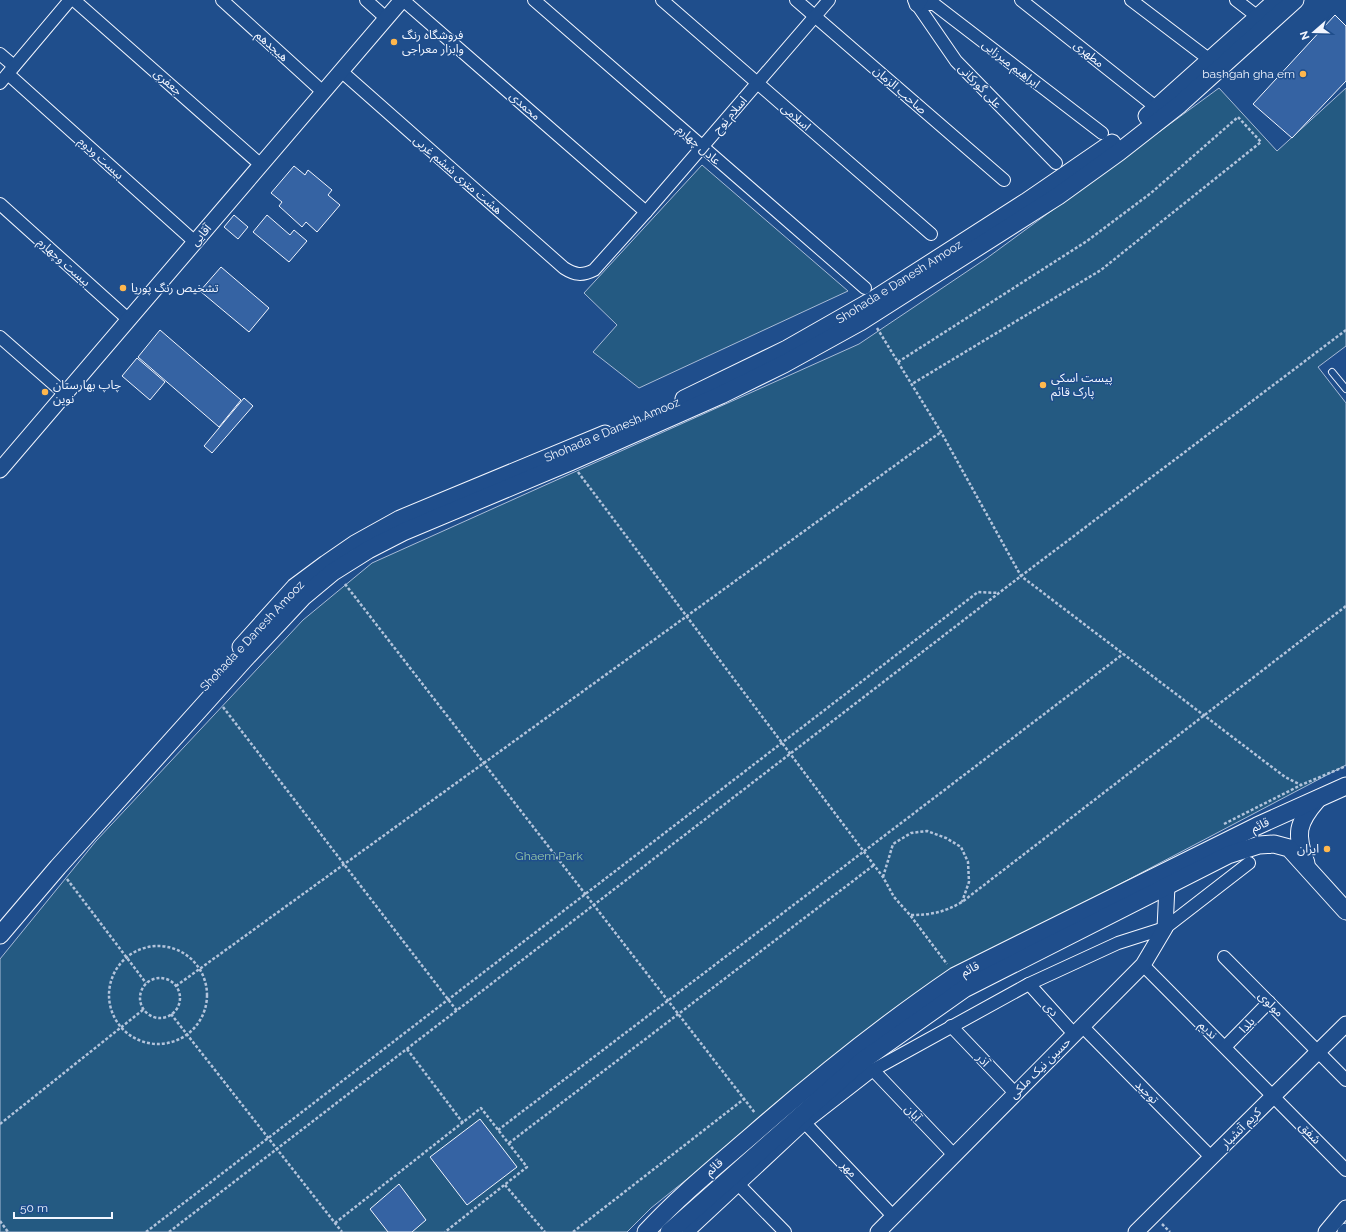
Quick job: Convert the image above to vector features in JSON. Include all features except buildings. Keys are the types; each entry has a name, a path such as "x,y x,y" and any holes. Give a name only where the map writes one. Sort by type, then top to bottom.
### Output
{"main road":[{"name":"Shohada e Danesh Amooz","path":"0,915 290,593 326,564 355,544 400,519 658,411 787,349 873,300 1026,202 1160,113 1210,60 1277,0"},
{"path":"0,935 58,867 243,662 303,597 333,572 368,550 403,532 570,462 721,395 784,364 860,322 1064,192 1119,152 1160,113 1295,0"},
{"name":"قائم","path":"646,1232 683,1194 850,1052 955,976 1257,826 1346,786"},
{"path":"1308,868 1299,844 1299,828 1305,815 1318,799"},
{"name":"قائم","path":"669,1232 862,1061 964,989 1228,855 1259,846 1274,844 1289,848 1346,911"}],"street":[{"path":"7,74 70,0"},
{"name":"جعفری","path":"74,0 261,165"},
{"name":"هیجدهم","path":"222,0 323,92"},
{"path":"366,0 386,18"},
{"name":"آقایی","path":"0,470 403,0"},
{"name":"محمدی","path":"403,0 646,212"},
{"name":"عادل چهارم","path":"534,0 702,148 865,288"},
{"name":"اسلامی","path":"662,0 930,234"},
{"name":"صاحب الزمان","path":"796,0 1004,180"},
{"name":"اسلام نوح","path":"577,275 586,274 594,270 702,148 829,0"},
{"name":"مطهری","path":"1021,0 1160,113"},
{"path":"1131,0 1210,60"},
{"path":"1236,0 1258,17"},
{"name":"ابراهیم میرزایی","path":"917,1 934,4 1102,133"},
{"name":"علی گورکانی","path":"917,1 956,61 1056,163"},
{"name":"بیست ودوم","path":"0,54 7,74 194,242"},
{"name":"هشت متری ششم غربی","path":"341,71 564,268 577,275"},
{"name":"بیست وچهارم","path":"0,204 128,320"},
{"path":"0,337 65,394"},
{"path":"688,1232 805,1123 873,1070 1029,984 1118,943 1165,928 1249,863"},
{"name":"حسین نیک ملکی","path":"878,1232 1143,965 1165,928 1167,886"},
{"name":"مولوی","path":"1224,957 1346,1080"},
{"name":"ندیم","path":"1143,965 1274,1096"},
{"name":"دی","path":"1029,984 1078,1030"},
{"name":"یلدا","path":"1225,1047 1269,1002"},
{"name":"کریم آتشبار","path":"1136,1232 1346,1024"},
{"name":"آذر","path":"951,1026 1015,1094"},
{"name":"توحید","path":"1078,1030 1211,1157"},
{"name":"آبان","path":"873,1070 954,1155"},
{"name":"شفق","path":"1274,1096 1346,1170"},
{"name":"مهر","path":"805,1123 893,1216"},
{"path":"738,1184 785,1232"},
{"path":"1326,1232 1346,1208"}],"lane":[{"path":"1332,372 1346,389"}],"path":[{"path":"898,362 1087,241 1151,193 1238,117 1261,142 1101,270 912,384"},
{"path":"877,327 941,432 1021,576 1285,777 1301,785 1346,766"},
{"path":"169,1232 1021,576 1346,330"},
{"path":"176,986 941,432"},
{"path":"578,472 883,877 894,897 910,915 955,976"},
{"path":"345,584 764,1125"},
{"path":"146,1232 267,1137 978,592 999,593"},
{"path":"910,915 929,915 946,911 962,902 1346,606"},
{"path":"498,1130 1123,654"},
{"path":"223,707 457,1011"},
{"path":"883,877 893,844 911,833 927,831 946,838 961,847 968,862 969,882 962,902"},
{"path":"509,1143 874,865"},
{"path":"66,878 146,984"},
{"path":"157,945 174,947 189,955 200,968 206,982 208,997 206,1004 198,1025 187,1035 174,1042 160,1044 146,1043 132,1037 121,1028 112,1014 108,999 110,983 116,969 126,957 140,948 157,945"},
{"path":"165,979 176,986 180,998 176,1010 171,1014 160,1018 144,1010 140,999 143,988 146,984 152,980 165,979"},
{"path":"0,1124 144,1010"},
{"path":"171,1014 342,1232"},
{"path":"407,1049 463,1123"},
{"path":"573,1232 744,1099"},
{"path":"335,1223 482,1108 528,1167 445,1232"},
{"path":"505,1185 545,1232"},
{"path":"0,1221 8,1232"}],"green space":[{"name":"Ghaem Park","path":"1219,88 1277,151 1346,88 1346,346 1318,367 1346,403 1346,765 932,983 651,1208 627,1232 0,1232 0,959 96,841 303,620 372,563 859,344 987,258"},
{"path":"702,165 848,291 639,388 593,352 617,325 584,293"}],"place":[{"name":"فروشگاه رنگ وابزار معراجی","path":"394,42"},
{"name":"bashgah gha em","path":"1303,74"},
{"name":"تشخیص رنگ پوریا","path":"123,288"},
{"name":"پیست اسکی پارک قائم","path":"1043,385"},
{"name":"چاپ بهارستان نوين","path":"45,392"},
{"name":"ایران","path":"1327,849"}]}
